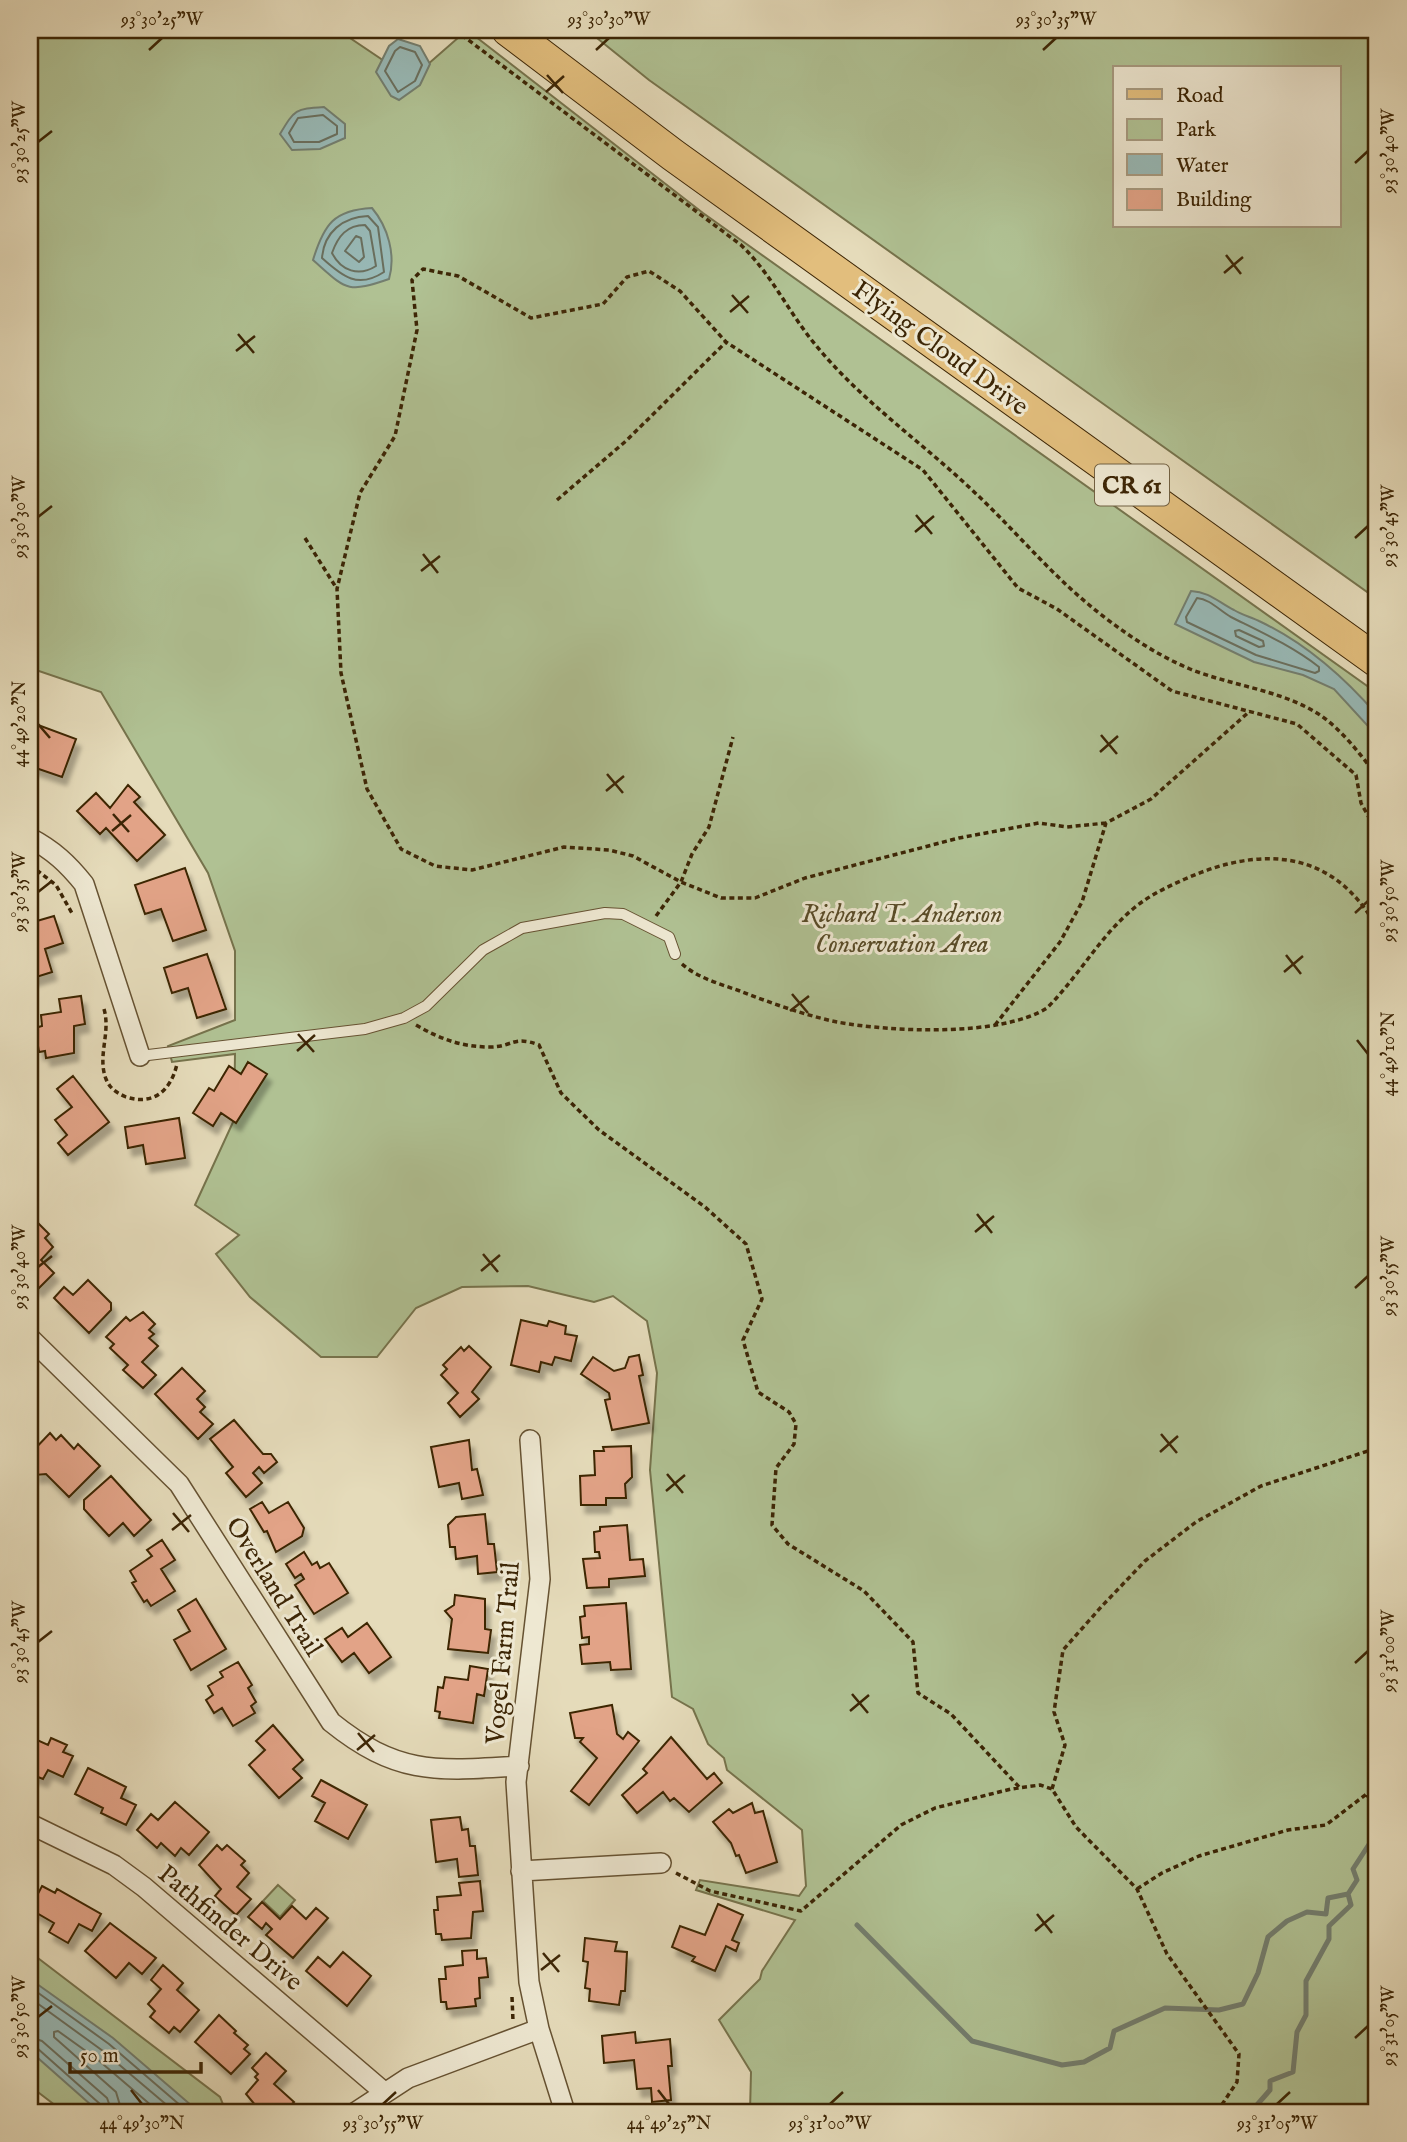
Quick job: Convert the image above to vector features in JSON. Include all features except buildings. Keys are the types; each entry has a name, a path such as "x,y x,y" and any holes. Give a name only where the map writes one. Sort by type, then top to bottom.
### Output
{"main road":[{"name":"Flying Cloud Drive","path":"508,30 673,155 1377,661"}],"street":[{"path":"30,838 59,856 84,884 140,1056"},
{"name":"Overland Trail","path":"30,1338 179,1484 331,1722 358,1744 379,1755 422,1769 519,1766"},
{"name":"Vogel Farm Trail","path":"530,1440 540,1579 516,1782 529,1982 539,2029 565,2112"},
{"name":"Pathfinder Drive","path":"30,1824 114,1865 144,1887 383,2092"},
{"path":"521,1871 661,1863"},
{"path":"356,2112 383,2092 447,2061 539,2029"}],"lane":[{"path":"140,1056 365,1029 404,1018 426,1006 483,950 522,928 605,913 623,914 650,925 669,937 675,954"}],"path":[{"path":"455,30 741,245 763,266 810,338 890,422 970,488 1047,568 1089,605 1146,646 1189,668 1295,703 1319,715 1342,733 1377,776"},
{"path":"1250,710 1151,799 1106,823 1068,827 1039,823 959,838 905,854 826,872 755,898 721,898 681,882 633,856 609,850 564,847 471,870 435,866 401,849 367,789 341,673 337,589 360,493 395,436 417,330 412,280 424,269 458,276 531,318 603,304 627,277 649,271 680,292 726,342 923,470 1018,588 1058,609 1172,691 1250,710 1297,724 1356,775 1361,803 1377,832"},
{"path":"557,500 626,441 726,342"},
{"path":"305,538 337,589"},
{"path":"650,925 681,882 692,854 709,827 733,737"},
{"path":"994,1027 1060,942 1082,902 1106,823"},
{"path":"675,954 683,965 697,975 769,1002 837,1022 897,1028 994,1027 1032,1017 1047,1007 1121,919 1137,905 1188,878 1232,862 1266,857 1291,859 1325,870 1359,899 1377,928"},
{"path":"404,1018 452,1043 493,1047 522,1039 539,1045 561,1093 599,1130 705,1206 746,1244 762,1299 743,1340 758,1392 789,1412 796,1424 794,1444 776,1468 772,1525 788,1544 864,1591 913,1642 918,1693 951,1714 1021,1789"},
{"path":"1052,1789 1065,1745 1054,1712 1063,1650 1102,1606 1145,1561 1196,1521 1261,1486 1377,1448"},
{"path":"661,1863 710,1891 802,1911 901,1825 935,1808 1021,1789 1040,1786 1052,1789 1076,1827 1137,1889 1167,1954 1240,2054 1237,2082 1217,2112"},
{"path":"1137,1889 1162,1873 1199,1856 1288,1830 1326,1825 1377,1786"},
{"path":"1367,1795 1377,1810"}],"green space":[{"name":"Richard T. Anderson Conservation Area","path":"30,30 338,30 411,79 467,30 703,213 1377,693 1377,2112 750,2112 751,2072 719,2020 760,1979 762,1971 795,1920 696,1890 700,1880 799,1896 806,1886 802,1830 727,1770 724,1758 708,1744 693,1709 672,1697 650,1470 657,1373 647,1321 613,1296 594,1302 528,1286 462,1287 416,1308 377,1357 321,1357 250,1297 216,1254 239,1235 195,1205 234,1120 235,1054 172,1062 168,1046 235,1020 235,951 208,873 101,692 30,668"},
{"path":"587,30 1377,30 1377,599 649,80"},
{"path":"278,1885 295,1900 280,1917 263,1901"},
{"path":"30,1952 220,2097 226,2112 64,2112 30,2086"}],"water":[{"path":"398,39 420,46 430,64 420,85 399,100 391,96 376,72 389,46"},
{"path":"324,107 345,124 345,138 320,149 292,150 280,134 289,120 301,110"},
{"path":"372,208 389,242 392,260 389,279 364,286 347,286 313,260 326,228 332,221 348,212"},
{"path":"1191,591 1209,595 1308,650 1351,687 1377,715 1377,736 1334,689 1303,675 1254,662 1175,624"},
{"path":"30,1979 113,2038 199,2112 99,2112 30,2051"}],"waterway":[{"path":"1254,2112 1270,2090 1270,2081 1293,2072 1297,2032 1306,2015 1306,1981 1329,1939 1329,1926 1351,1905 1348,1894 1357,1880 1353,1869 1377,1832"},
{"path":"857,1925 972,2041 1062,2065 1084,2062 1110,2048 1114,2031 1165,2008 1219,2010 1243,2004 1258,1973 1268,1937 1287,1921 1307,1912 1326,1914 1328,1898 1348,1894"}]}
